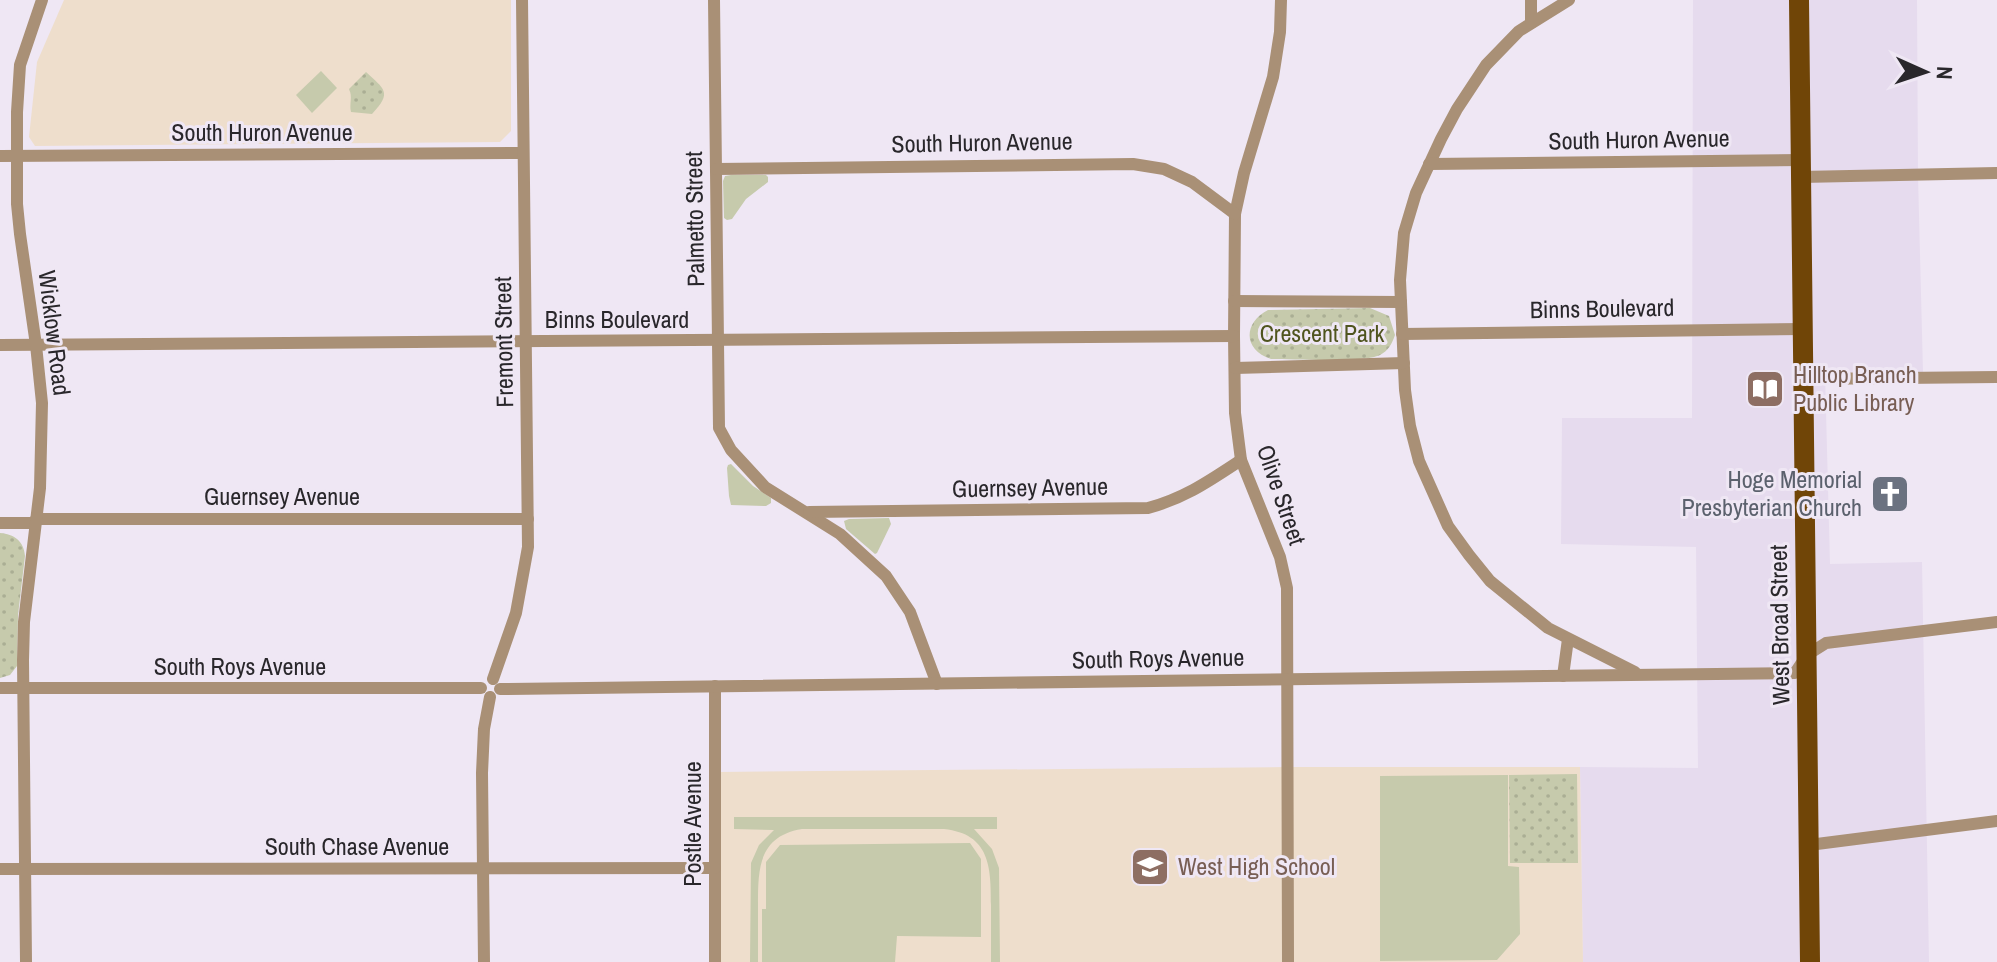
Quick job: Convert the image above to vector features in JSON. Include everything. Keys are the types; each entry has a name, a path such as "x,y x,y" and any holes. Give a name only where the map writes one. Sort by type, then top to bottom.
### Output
{"main road":[{"name":"West Broad Street","path":"1799,0 1810,962"}],"street":[{"name":"Wicklow Road","path":"26,962 24,622 40,488 42,403 20,234 17,156 20,65 42,0"},
{"name":"Fremont Street","path":"484,962 484,729 491,688 520,600 528,547 522,0"},
{"name":"Palmetto Street","path":"714,0 719,428 731,450 765,487 840,534 886,576 910,612 937,684"},
{"name":"Olive Street","path":"1281,0 1273,77 1235,214 1234,336 1235,413 1241,460 1280,557 1287,588 1288,962"},
{"path":"1531,0 1531,23"},
{"path":"1569,0 1531,23 1486,65 1457,109 1416,193 1404,233 1400,280 1405,390 1419,461 1448,526 1490,581 1548,628 1638,674"},
{"name":"South Huron Avenue","path":"0,156 523,153"},
{"name":"South Huron Avenue","path":"716,169 1133,164 1164,169 1192,182 1235,214"},
{"name":"South Huron Avenue","path":"1429,164 1997,173"},
{"path":"1234,301 1401,302"},
{"name":"Binns Boulevard","path":"1402,334 1803,329"},
{"name":"Binns Boulevard","path":"0,345 1234,336"},
{"path":"1235,368 1404,363"},
{"path":"1804,379 1997,377"},
{"name":"Guernsey Avenue","path":"806,512 1148,508 1195,490 1241,460"},
{"name":"Guernsey Avenue","path":"0,523 528,519"},
{"path":"1807,655 1826,643 1997,622"},
{"path":"1563,676 1568,639"},
{"name":"South Roys Avenue","path":"0,688 491,688 1699,675 1795,673 1807,655"},
{"name":"Postle Avenue","path":"715,686 715,962"},
{"path":"1809,845 1997,821"},
{"name":"South Chase Avenue","path":"0,869 715,868"}],"shaded area":[{"path":"64,0 511,0 511,131 500,142 35,146 29,137 37,62"},
{"path":"1693,0 1917,0 1923,372 1825,373 1830,564 1922,562 1929,962 1583,962 1580,767 1698,768 1696,547 1561,544 1562,418 1692,418"},
{"name":"West High School","path":"1580,767 1583,962 720,962 718,772"}],"green space":[{"path":"321,71 337,88 312,113 296,95"},
{"path":"366,72 384,91 384,96 372,114 351,112 349,89"},
{"path":"766,175 768,182 746,199 732,219 727,220 724,218 723,181 725,176"},
{"name":"Crescent Park","path":"1370,308 1389,316 1395,335 1380,355 1344,360 1271,359 1262,355 1251,343 1254,322 1268,310"},
{"path":"731,464 753,486 771,498 771,503 766,506 731,505 727,468"},
{"path":"889,518 891,524 875,554 846,529 844,521 849,519"},
{"path":"0,533 17,539 23,546 25,556 18,615 17,666 10,675 0,678"},
{"path":"1577,774 1578,863 1510,863 1509,775"},
{"path":"1508,775 1508,866 1519,867 1520,934 1497,960 1380,961 1380,776"},
{"path":"734,817 997,817 997,829 974,829 992,849 999,868 1000,962 991,962 988,866 979,845 971,838 944,829 802,829 777,839 764,856 758,891 758,962 750,962 751,863 759,845 774,830 734,829"},
{"path":"970,843 981,859 981,937 897,936 895,962 762,962 766,862 780,845"}],"place":[{"name":"Hilltop Branch Public Library","path":"1765,389"},
{"name":"Hoge Memorial Presbyterian Church","path":"1890,494"},
{"name":"West High School","path":"1150,867"}]}
